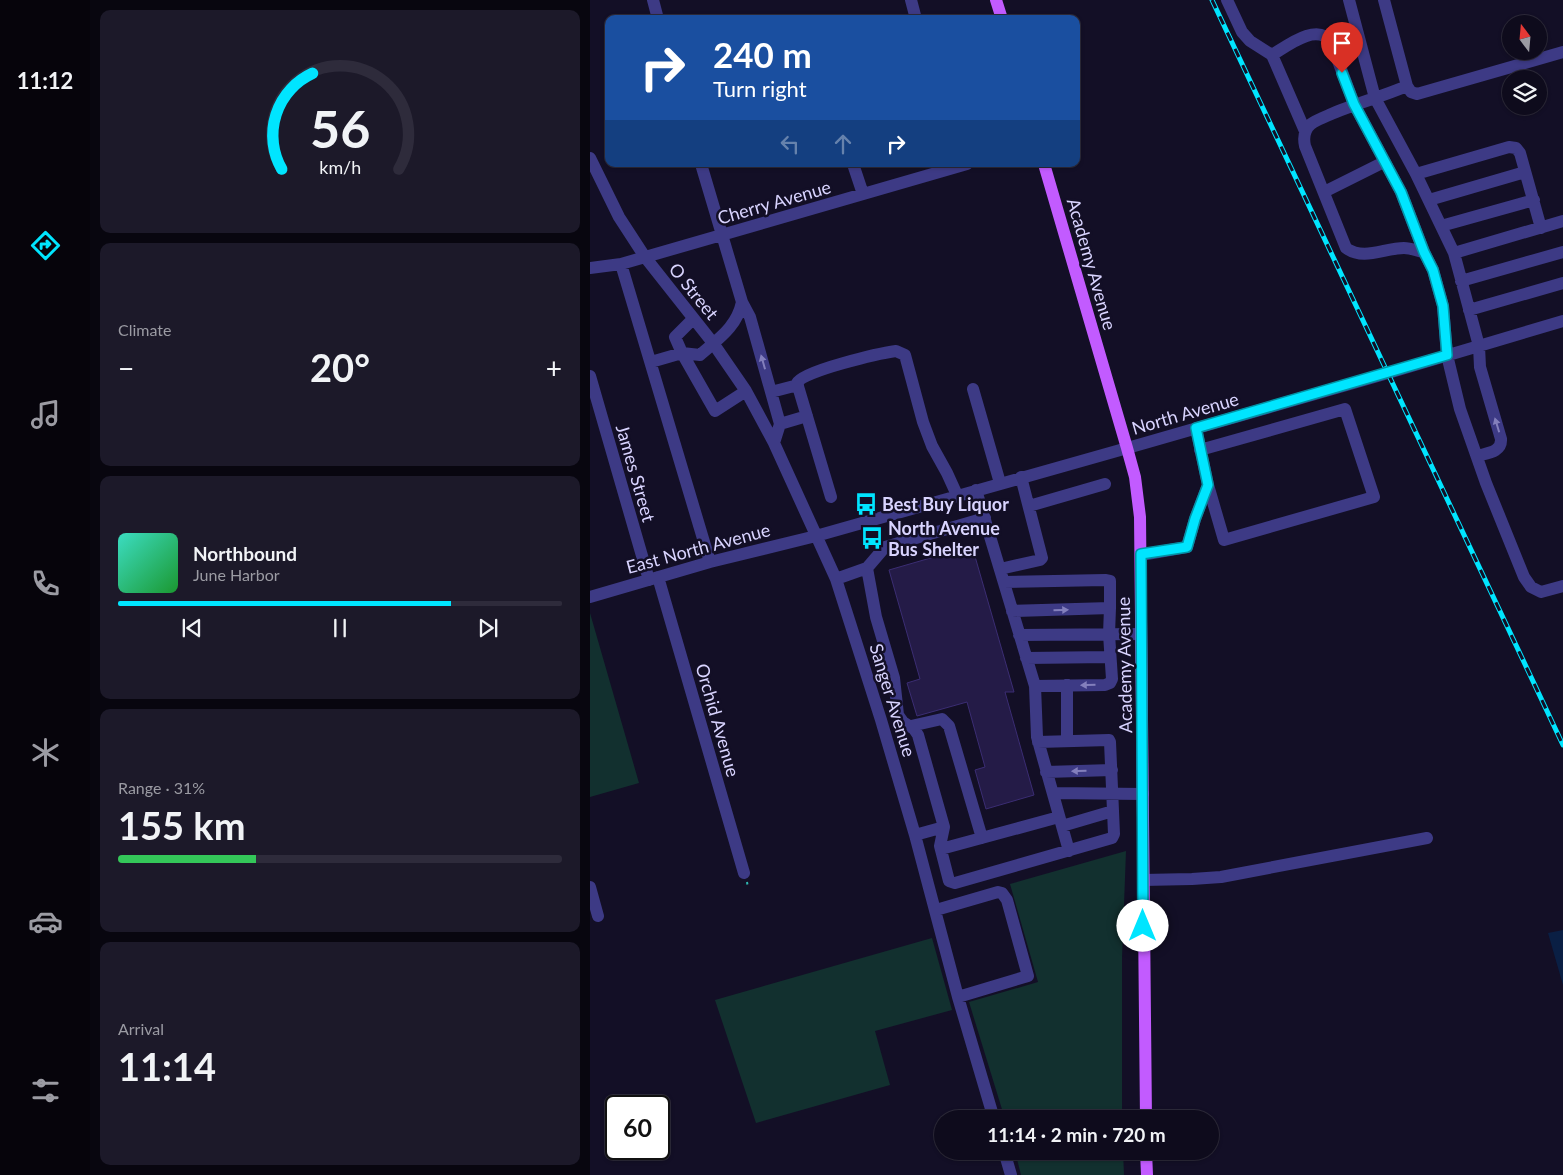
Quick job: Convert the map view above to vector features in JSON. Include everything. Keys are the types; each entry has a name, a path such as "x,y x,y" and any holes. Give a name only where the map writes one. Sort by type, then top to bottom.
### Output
{"main road":[{"path":"996,0 1001,15"},
{"name":"Academy Avenue","path":"1045,167 1127,448 1137,489 1140,517 1146,1110"},
{"path":"1146,1160 1146,1175"}],"street":[{"path":"653,0 657,15"},
{"path":"910,0 915,15"},
{"path":"1227,0 1242,32 1250,41 1272,55 1305,131"},
{"path":"1349,0 1375,98 1416,174 1454,253 1479,346 1480,367 1502,445 1498,449 1477,456"},
{"path":"1384,0 1409,89"},
{"path":"1272,55 1308,35 1319,33 1327,36 1331,42 1354,104 1401,192 1433,270 1443,306 1447,355 1460,409 1524,577 1531,587 1541,592 1563,586"},
{"path":"1424,252 1406,248 1362,254 1353,253 1346,248 1305,146 1303,139 1305,131 1312,123 1354,104 1409,89 1418,94 1563,52"},
{"path":"1416,174 1509,147 1516,148 1520,153 1542,228"},
{"name":"O Street","path":"590,158 619,217 645,257 713,343 746,391 774,443"},
{"path":"1324,192 1384,162"},
{"path":"702,167 742,302 750,317 772,392 780,424 774,443"},
{"path":"854,167 863,194"},
{"name":"Cherry Avenue","path":"590,268 621,264 952,167"},
{"path":"1429,200 1525,172"},
{"path":"1441,226 1534,200"},
{"path":"1454,253 1563,221"},
{"path":"1461,282 1563,252"},
{"path":"621,264 710,562"},
{"path":"1469,310 1563,283"},
{"path":"651,362 682,353 700,355 736,321 742,302"},
{"path":"693,319 675,337 682,353 715,410 746,391"},
{"name":"North Avenue","path":"816,536 1281,404 1563,321"},
{"path":"831,497 798,385 799,379 816,371 896,351 904,355 929,438 948,473 957,495"},
{"name":"James Street","path":"590,376 653,578"},
{"path":"772,392 798,385"},
{"path":"1196,428 1208,485 1224,540 1374,497 1339,387"},
{"path":"973,389 1000,483"},
{"path":"1281,404 1288,425"},
{"path":"1200,450 1345,409"},
{"path":"780,424 807,416"},
{"path":"1231,418 1237,440"},
{"name":"Sanger Avenue","path":"774,443 836,580 881,720 915,835 958,997 991,1110"},
{"path":"1000,569 1042,558 1021,477"},
{"path":"1029,506 1105,484"},
{"path":"1141,554 1187,547 1208,485"},
{"path":"976,490 1034,686 1038,742 1069,851"},
{"path":"836,580 867,568 885,546 985,518"},
{"name":"East North Avenue","path":"590,597 710,562 816,536"},
{"path":"867,568 876,617 894,678 898,715 918,735 944,827 941,837 941,849 949,881 955,883 1112,838 1114,834 1109,740 1038,742"},
{"name":"Orchid Avenue","path":"653,578 744,873"},
{"path":"1004,582 1106,580 1110,582 1109,634 1112,679 1110,683 1105,685 1034,686"},
{"path":"1012,611 1110,608"},
{"path":"1019,635 1141,634"},
{"path":"1026,658 1110,657"},
{"path":"1067,685 1067,741"},
{"path":"881,720 898,715"},
{"path":"911,726 942,719 949,726 982,838"},
{"path":"1046,772 1112,770"},
{"path":"1053,793 1143,794"},
{"path":"941,849 982,838 1113,811"},
{"path":"915,835 944,827"},
{"path":"1143,880 1220,877 1427,838"},
{"path":"590,887 598,916"},
{"path":"936,910 998,892 1002,893 1007,900 1028,976 958,997"},
{"path":"1007,1160 1011,1175"}],"green space":[{"path":"590,613 639,783 590,797"},
{"path":"1126,851 1122,958 1122,1110 1002,1110 969,1002 1038,982 1010,884"},
{"path":"932,938 952,1010 875,1031 890,1085 756,1123 715,1000"},
{"path":"1017,1160 1123,1160 1124,1175 1021,1175"}],"water":[{"path":"1563,930 1563,985 1548,933"}],"building":[{"path":"972,546 1014,692 1005,692 1034,795 986,809 975,770 985,767 967,702 917,716 907,683 920,679 889,570"}],"railway":[{"path":"1212,0 1563,745"}],"place":[{"name":"Best Buy Liquor","path":"866,504"},
{"name":"North Avenue Bus Shelter","path":"872,538"}],"route":[{"path":"1143,926 1141,554 1187,547 1208,485 1196,428 1447,355 1443,306 1433,270 1401,192 1354,104 1342,73"}]}
